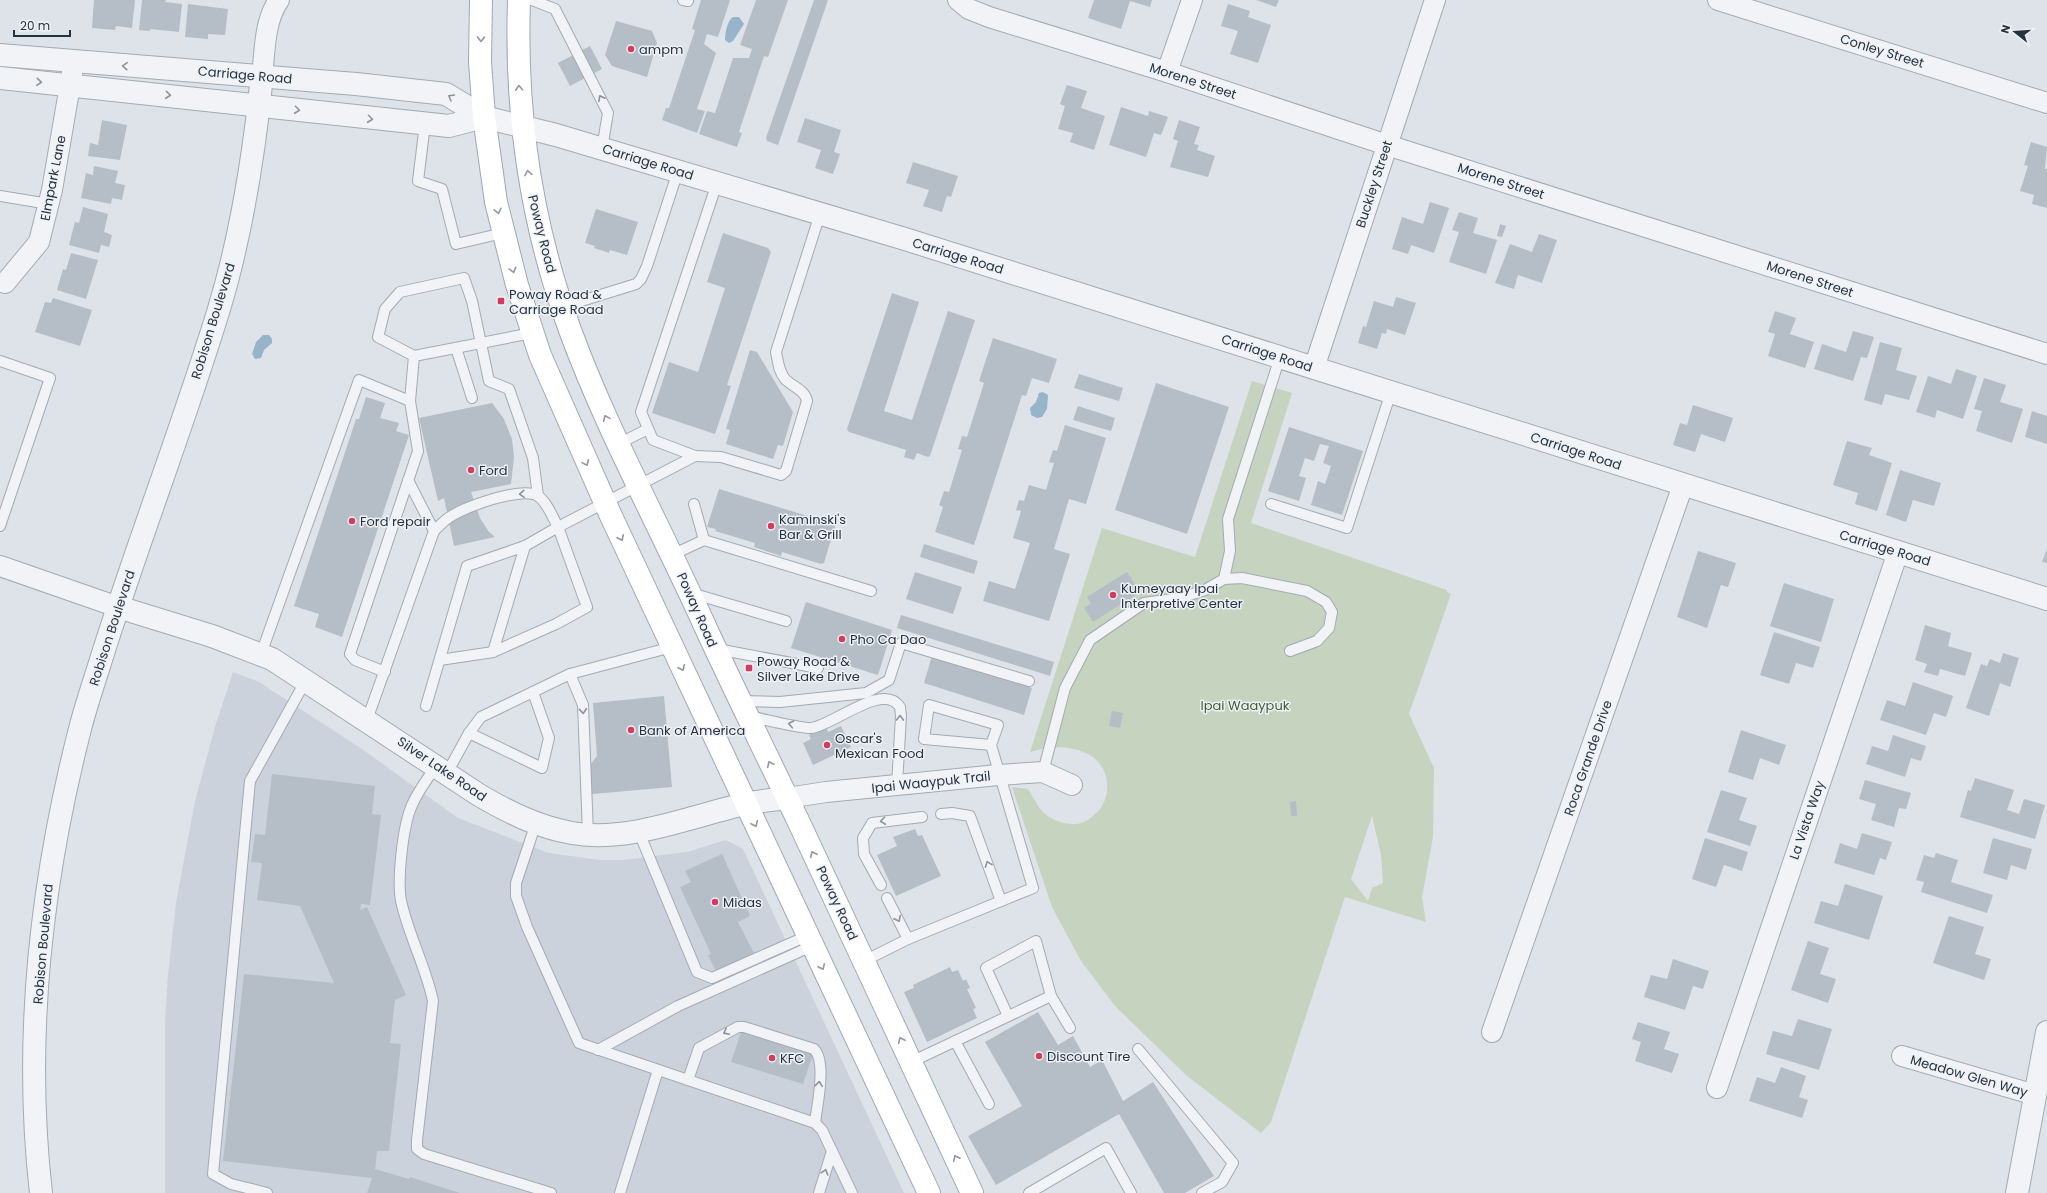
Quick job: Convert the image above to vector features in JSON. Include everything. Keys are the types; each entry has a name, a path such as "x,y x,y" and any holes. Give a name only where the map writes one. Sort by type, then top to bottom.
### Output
{"main road":[{"path":"481,0 480,62 484,117 496,202 503,233 532,333 551,383 604,502 929,1193"},
{"name":"Poway Road","path":"519,0 518,65 522,126 532,194 562,307 584,365 618,444 690,593 742,708 787,798 972,1193"}],"street":[{"path":"262,76 268,26 271,14 279,0"},
{"name":"Morene Street","path":"958,0 969,9 989,17 1167,72 1387,145 2047,354"},
{"path":"1167,72 1192,0"},
{"name":"Buckley Street","path":"1314,368 1436,0"},
{"name":"Conley Street","path":"1718,0 2047,103"},
{"name":"Carriage Road","path":"0,55 411,89 446,94 484,117 602,148 820,214 1280,357 2047,599"},
{"name":"Elmpark Lane","path":"5,283 39,242 49,204 74,62"},
{"name":"Robison Boulevard","path":"41,1193 36,1146 34,1076 38,975 51,862 81,724 118,607 220,307 237,240 252,165 262,76"},
{"name":"Carriage Road","path":"0,78 449,126 484,117"},
{"name":"Roca Grande Drive","path":"1492,1032 1683,485"},
{"name":"La Vista Way","path":"1717,1088 1898,552"},
{"path":"0,566 118,607"},
{"name":"Silver Lake Road","path":"118,607 261,654 282,664 497,806 536,823 572,833 588,834 638,830 678,823 745,804 787,798"},
{"name":"Ipai Waaypuk Trail","path":"787,798 896,785 1044,772 1072,785"},
{"path":"2017,1193 2047,1032"},
{"name":"Meadow Glen Way","path":"1902,1056 2035,1095"}],"lane":[{"path":"532,0 555,8 608,113 602,148"},
{"path":"425,124 418,181 442,189 456,244 503,233"},
{"path":"562,307 636,284 641,279 647,266 678,171"},
{"path":"717,183 642,408 642,416 653,440 695,456 721,457 781,475 786,471 807,401 806,396 786,380 782,374 776,352 820,214"},
{"path":"0,196 49,204"},
{"path":"440,660 493,652 556,624 587,607 558,527 552,514 538,496 534,458 509,388 489,382 481,342 464,278 400,292 385,309 378,337 414,356 481,342 532,333"},
{"path":"456,348 472,398"},
{"path":"385,672 355,660 350,654 418,451 410,401 414,356"},
{"path":"1224,579 1230,551 1228,519 1280,357"},
{"path":"0,361 50,378 0,526"},
{"path":"261,654 359,380 410,401"},
{"path":"1271,504 1347,528 1391,392"},
{"path":"618,444 648,429"},
{"path":"426,706 467,566 525,546 604,502 695,456"},
{"path":"408,480 434,531"},
{"path":"367,720 434,531 448,518 475,505 524,493 538,496"},
{"path":"694,504 704,540"},
{"path":"672,555 704,540 871,591"},
{"path":"493,652 525,546"},
{"path":"1044,772 1065,688 1090,640 1144,603 1180,598 1205,590 1224,579 1242,578 1307,591 1326,602 1332,612 1329,628 1317,641 1290,650"},
{"path":"690,593 786,621"},
{"path":"742,708 780,702 866,693 889,680 901,643 1029,681"},
{"path":"551,1193 424,1154 417,1149 433,1001 430,985 402,905 399,889 400,871 412,805 442,770 481,717 570,674 672,647"},
{"path":"715,648 818,668"},
{"path":"570,674 583,705 588,834"},
{"path":"267,1193 231,1184 213,1174 250,781 306,680"},
{"path":"469,733 542,768 549,738 533,692"},
{"path":"742,708 810,728 874,701 886,699 895,702 900,707 901,716 896,785"},
{"path":"864,961 908,940 1033,888 998,775 991,744 998,725 929,705 924,739 991,744"},
{"path":"941,814 952,813 970,816 1001,901"},
{"path":"880,885 864,854 863,838 872,823 922,816"},
{"path":"536,823 516,883 516,896 521,913 579,1043 815,1123 822,1130 852,1193"},
{"path":"638,830 697,972 712,978 810,941"},
{"path":"887,898 908,940"},
{"path":"598,1050 678,1006 810,941"},
{"path":"1008,1016 986,968 1036,941 1051,996 1070,1028"},
{"path":"911,1062 1051,996"},
{"path":"688,1080 699,1048 738,1027 744,1027 814,1049 820,1057 821,1065 815,1123"},
{"path":"955,1041 989,1104"},
{"path":"1138,1049 1233,1163 1222,1182 1202,1193"},
{"path":"620,1193 658,1070"},
{"path":"1030,1193 1106,1148 1131,1193"},
{"path":"819,1193 832,1150"}],"shaded area":[{"path":"233,672 259,682 362,749 458,818 549,853 600,860 623,860 687,852 726,840 743,849 904,1193 165,1193 165,1022 168,975 176,903 195,801 215,727"}],"green space":[{"name":"Ipai Waaypuk","path":"1252,381 1292,393 1251,523 1447,590 1447,592 1451,594 1409,714 1434,768 1433,837 1422,897 1426,922 1345,897 1271,1122 1261,1133 1186,1075 1115,1006 1081,961 1052,907 1012,787 1028,789 1043,812 1059,822 1073,824 1082,823 1088,820 1100,809 1104,801 1107,792 1107,783 1105,774 1095,758 1079,750 1058,747 1044,748 1030,752 1102,528 1195,557","holes":["1372,816 1381,855 1383,883 1372,888 1368,901 1351,879"]}],"water":[{"path":"733,17 739,17 744,24 733,41 729,43 725,40 725,34 728,24"},
{"path":"263,335 269,335 272,339 272,343 264,350 261,358 255,359 252,354 256,342"},
{"path":"1043,392 1048,395 1047,409 1042,417 1037,418 1031,415 1030,408 1036,402 1039,393"}],"building":[{"path":"94,0 135,0 132,28 116,26 115,30 92,28"},
{"path":"142,0 166,0 165,2 182,4 179,32 150,29 150,31 139,30"},
{"path":"701,0 730,0 718,37 707,34 704,44 716,53 697,109 705,111 697,133 662,120 666,108 669,108 695,30 692,29"},
{"path":"756,0 788,0 768,57 764,56 739,132 742,133 737,147 699,134 707,111 715,113 733,58 749,58 752,49 740,45"},
{"path":"814,0 828,0 778,145 767,141 766,138"},
{"path":"1094,0 1152,0 1150,7 1130,1 1121,29 1088,18"},
{"path":"1256,0 1279,0 1276,7"},
{"path":"188,4 228,9 225,35 208,34 208,39 185,37"},
{"path":"1228,4 1250,11 1248,17 1271,25 1258,63 1230,54 1238,31 1221,26"},
{"name":"ampm","path":"616,21 652,31 657,43 647,77 612,66 605,55"},
{"path":"590,46 602,69 570,86 558,63"},
{"path":"1067,85 1087,91 1081,108 1105,116 1094,150 1070,142 1073,133 1058,129 1065,106 1060,104"},
{"path":"1121,107 1148,116 1149,111 1168,117 1161,135 1154,133 1146,157 1109,145"},
{"path":"805,118 841,130 834,152 840,154 833,174 815,168 821,150 797,142"},
{"path":"102,120 127,125 120,160 88,156 90,143 98,145"},
{"path":"1179,120 1200,127 1194,144 1199,145 1197,150 1215,156 1208,177 1170,167 1178,141 1173,139"},
{"path":"2031,142 2047,147 2045,169 2047,169 2047,208 2032,204 2034,195 2020,191 2028,166 2024,165"},
{"path":"913,162 958,176 951,197 947,196 942,212 923,206 929,190 906,183"},
{"path":"94,166 118,171 115,183 125,185 122,200 112,198 111,204 81,198 86,173 93,175"},
{"path":"1430,202 1449,208 1434,253 1411,245 1408,254 1392,249 1402,217 1423,224"},
{"path":"83,207 108,214 104,232 112,235 109,247 101,245 99,253 69,245 75,222 79,223"},
{"path":"596,209 638,222 627,255 610,250 609,253 585,243"},
{"path":"1459,212 1478,218 1473,233 1497,240 1486,274 1449,262 1459,232 1452,230"},
{"path":"1500,224 1506,226 1502,237 1497,236"},
{"path":"723,233 768,248 771,252 727,385 731,386 715,434 652,413 669,362 698,372 725,288 707,282"},
{"path":"1539,234 1557,240 1542,283 1518,275 1514,289 1495,283 1510,244 1532,252"},
{"path":"71,253 98,260 86,299 57,290 63,269 66,270"},
{"path":"892,293 919,302 884,411 912,420 948,311 975,320 930,456 928,457 917,453 914,460 904,457 906,450 849,432 847,429"},
{"path":"1396,297 1416,303 1405,335 1387,329 1386,334 1382,333 1377,349 1358,343 1363,326 1366,327 1374,301 1393,307"},
{"path":"53,298 92,310 80,346 35,332 45,302 51,303"},
{"path":"1775,311 1796,318 1790,334 1814,342 1805,368 1768,356 1775,334 1768,332"},
{"path":"1853,331 1874,337 1867,358 1861,357 1853,381 1814,369 1822,344 1846,352"},
{"path":"993,338 1057,359 1049,383 1032,378 1026,396 1022,395 974,545 935,532 943,507 939,505 944,491 949,492 962,450 958,449 962,436 967,437 984,383 979,381"},
{"path":"1880,342 1902,348 1896,370 1917,376 1909,400 1885,394 1882,405 1864,400"},
{"path":"750,350 757,352 793,412 783,446 778,445 773,459 726,444 730,430 726,429"},
{"path":"1956,369 1977,376 1963,419 1937,410 1935,418 1916,412 1928,376 1951,384"},
{"path":"1079,374 1123,388 1119,401 1074,388"},
{"path":"1984,378 2006,385 2000,402 2023,409 2012,443 1976,431 1982,411 1974,409"},
{"path":"1156,383 1229,407 1187,534 1115,510"},
{"name":"Ford repair","path":"366,397 385,403 380,418 399,423 396,431 409,435 342,637 315,627 319,614 294,606 356,419 359,419"},
{"name":"Ford","path":"492,403 504,419 512,439 514,457 511,484 471,492 480,518 489,532 495,537 454,546 444,498 438,501 419,418"},
{"path":"1693,405 1733,418 1725,442 1701,434 1695,452 1673,445 1680,423 1687,425"},
{"path":"1078,406 1115,418 1111,431 1073,420"},
{"path":"2032,411 2047,416 2047,444 2025,437"},
{"path":"1065,425 1106,438 1086,504 1069,499 1054,549 1070,554 1049,621 983,601 989,581 1015,589 1030,543 1013,538 1021,511 1016,510 1019,500 1024,501 1029,485 1046,490 1054,463 1049,462 1053,450 1057,451"},
{"path":"1289,427 1363,451 1342,515 1311,505 1318,481 1325,484 1331,466 1323,463 1329,446 1320,444 1314,461 1305,458 1299,476 1306,478 1299,501 1268,491"},
{"path":"1847,441 1872,448 1869,455 1892,463 1877,511 1855,504 1858,493 1833,485"},
{"path":"1900,470 1941,483 1934,506 1913,500 1906,522 1886,515"},
{"name":"Kaminski's Bar & Grill","path":"719,489 834,524 835,526 824,563 821,564 782,552 781,556 754,547 755,543 715,531 716,529 707,527"},
{"path":"924,544 978,561 974,574 920,557"},
{"path":"2047,549 2047,563 2042,562"},
{"path":"1698,551 1736,563 1728,587 1721,585 1707,628 1677,617"},
{"path":"915,572 962,587 953,614 906,599"},
{"name":"Kumeyaay Ipai Interpretive Center","path":"1127,572 1140,592 1093,622 1084,608 1091,604 1087,597"},
{"path":"1784,583 1834,599 1821,642 1770,626"},
{"name":"Pho Ca Dao","path":"806,602 892,630 878,675 791,648"},
{"path":"901,615 1054,662 1050,676 897,628"},
{"path":"1925,625 1951,633 1948,646 1972,653 1965,676 1940,669 1938,676 1924,672 1927,664 1915,660"},
{"path":"1774,632 1820,647 1813,668 1796,663 1789,684 1760,675"},
{"path":"2003,653 2019,658 2010,687 2000,683 1989,716 1966,708 1981,664 1987,666 1990,659 2000,663"},
{"path":"932,656 1032,688 1024,715 924,683"},
{"path":"1913,682 1953,696 1946,717 1934,713 1926,735 1880,720 1887,700 1905,706"},
{"name":"Bank of America","path":"664,696 672,787 581,795 580,778 597,756 593,703"},
{"path":"1112,711 1123,713 1120,728 1109,726"},
{"name":"Oscar's Mexican Food","path":"841,726 851,747 813,765 803,743 811,739 809,735 826,727 828,732"},
{"path":"1741,730 1786,745 1779,765 1760,758 1753,780 1728,772"},
{"path":"1893,735 1926,746 1921,761 1911,758 1905,777 1866,764 1872,746 1888,751"},
{"path":"272,774 375,786 372,814 381,815 370,905 361,904 360,910 367,907 406,995 395,1000 390,1043 401,1044 389,1151 377,1151 375,1169 409,1179 410,1177 460,1193 367,1193 372,1178 223,1161 244,974 334,983 300,906 257,900 262,863 251,862 255,834 265,835"},
{"path":"1975,778 2014,790 2007,810 2019,814 2024,799 2045,805 2035,839 1960,817 1968,790 1971,791"},
{"path":"1865,780 1911,793 1906,809 1899,808 1894,827 1871,820 1876,804 1859,799"},
{"path":"1721,790 1747,798 1739,820 1757,826 1750,846 1707,832"},
{"path":"1296,801 1297,816 1291,816 1290,802"},
{"path":"915,829 918,836 922,835 941,876 896,896 877,855 897,846 893,837"},
{"path":"1862,833 1892,842 1886,860 1880,858 1874,875 1834,863 1840,843 1857,849"},
{"path":"1705,838 1748,852 1742,871 1724,865 1716,887 1692,879"},
{"path":"1993,838 2032,849 2026,870 2011,865 2007,880 1983,873"},
{"path":"1936,853 1958,860 1951,882 1993,895 1987,913 1921,892 1924,882 1916,880 1924,855 1934,858"},
{"name":"Midas","path":"722,854 750,916 738,922 754,953 716,971 708,955 711,954 680,887 691,882 685,871"},
{"path":"1845,884 1883,896 1869,940 1814,923 1821,901 1838,906"},
{"path":"1949,916 1984,927 1975,954 1991,959 1984,980 1933,963"},
{"path":"1808,941 1829,948 1820,974 1836,979 1828,1003 1791,990"},
{"path":"1673,959 1709,971 1703,989 1693,986 1685,1010 1644,997 1651,975 1667,979"},
{"path":"950,967 952,972 958,970 963,981 966,979 970,988 967,989 976,1008 973,1009 977,1018 927,1042 904,992 914,988 913,985"},
{"path":"1038,1012 1058,1045 1073,1036 1090,1067 1102,1060 1123,1101 1153,1082 1214,1176 1185,1193 1164,1193 1119,1114 996,1185 968,1136 1022,1106 985,1042"},
{"path":"1798,1019 1832,1029 1819,1070 1766,1054 1773,1031 1792,1036"},
{"path":"1638,1022 1670,1032 1664,1049 1679,1054 1672,1073 1635,1061 1641,1042 1632,1039"},
{"name":"KFC","path":"741,1032 784,1043 784,1046 813,1054 803,1084 731,1062"},
{"path":"1781,1067 1806,1076 1799,1097 1808,1100 1802,1118 1749,1101 1757,1077 1775,1083"}],"place":[{"name":"ampm","path":"631,49"},
{"name":"Poway Road & Carriage Road","path":"501,301"},
{"name":"Ford","path":"471,470"},
{"name":"Ford repair","path":"352,521"},
{"name":"Kaminski's Bar & Grill","path":"771,526"},
{"name":"Kumeyaay Ipai Interpretive Center","path":"1113,595"},
{"name":"Pho Ca Dao","path":"842,639"},
{"name":"Poway Road & Silver Lake Drive","path":"749,668"},
{"name":"Bank of America","path":"631,730"},
{"name":"Oscar's Mexican Food","path":"827,745"},
{"name":"Midas","path":"715,902"},
{"name":"Discount Tire","path":"1039,1056"},
{"name":"KFC","path":"772,1058"}]}
